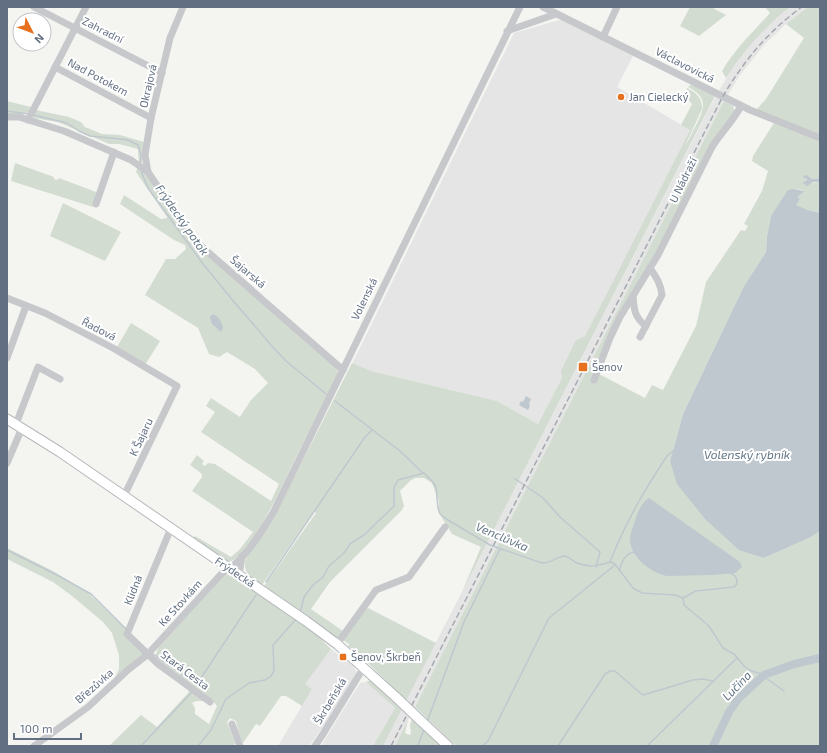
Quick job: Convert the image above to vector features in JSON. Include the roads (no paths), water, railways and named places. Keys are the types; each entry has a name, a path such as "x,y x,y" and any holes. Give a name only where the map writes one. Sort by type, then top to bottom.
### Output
{"main road":[{"name":"Frýdecká","path":"7,419 124,496 306,621 337,644 364,667 448,746"}],"street":[{"name":"Zahradní","path":"34,7 162,73"},
{"path":"30,116 86,7"},
{"name":"Okrajová","path":"148,172 145,155 151,118 170,38 183,7"},
{"name":"Volenská","path":"230,569 253,544 273,512 520,7"},
{"name":"Václavovická","path":"543,7 741,106 820,138"},
{"path":"603,37 617,7"},
{"path":"507,32 556,14"},
{"name":"Nad Potokem","path":"55,67 151,118"},
{"name":"U Nádraží","path":"594,380 610,338 620,318 634,297 650,268 712,147 736,116 741,106"},
{"name":"Šajarská","path":"7,117 30,116 114,152 148,172 193,239 343,370"},
{"path":"96,204 114,152"},
{"path":"640,337 662,295 662,289 650,268"},
{"path":"634,297 637,318 646,326"},
{"name":"Řadová","path":"7,298 45,314 113,348 176,386"},
{"path":"7,358 26,306"},
{"path":"7,463 38,367 60,379"},
{"name":"K Šajaru","path":"124,496 176,386"},
{"path":"337,644 376,590 409,577 445,527"},
{"name":"Klidná","path":"147,654 127,634 171,528"},
{"path":"239,575 242,556"},
{"name":"Ke Stovkám","path":"147,654 223,572 230,569"},
{"name":"Stará Cesta","path":"147,654 158,664 210,702"},
{"name":"Březůvka","path":"34,746 88,707 147,654"},
{"name":"Škrbeňská","path":"315,746 364,667"},
{"path":"232,724 240,746"}],"water":[{"path":"807,175 812,179 820,178 820,182 813,182 807,186 802,182 806,181 807,179 803,176"},
{"name":"Volenský rybník","path":"794,189 804,191 798,197 800,199 796,205 820,213 820,531 811,537 764,558 739,550 705,519 677,484 670,461 683,414 744,286 766,252 767,236 771,216 788,190"},
{"path":"213,314 219,318 222,324 223,328 221,332 212,324 210,317"},
{"path":"526,396 531,399 528,410 519,405 521,401 523,402"},
{"path":"649,498 740,562 742,567 735,573 667,576 648,568 637,558 631,546 630,539 638,512"}],"waterway":[{"name":"Frýdecký potok","path":"7,111 29,114"},
{"name":"Frýdecký potok","path":"33,115 67,123 90,136 128,140 138,145 141,155 140,163"},
{"name":"Frýdecký potok","path":"141,171 148,188 203,264 235,303 286,361 326,394"},
{"name":"Frýdecký potok","path":"335,401 400,451 423,473"},
{"path":"266,582 365,437 372,430"},
{"path":"610,562 622,534 650,482 667,456 673,451"},
{"name":"Venclůvka","path":"300,613 304,597 313,585 323,577 329,566 344,553 351,543 364,535 394,506 394,487 398,480 424,473 436,487 440,514 490,545 542,563 563,556 586,566 610,562 615,564 633,588 642,593 675,595 683,598 684,605 709,626 723,648 734,654 749,670 764,675"},
{"path":"514,478 543,498 560,517 600,552 596,567"},
{"path":"427,722 464,622 500,549"},
{"path":"7,550 91,594 126,629"},
{"path":"619,571 622,562 628,555 634,552"},
{"path":"482,746 488,741 549,618 615,565"},
{"path":"683,598 696,591 734,587 737,584 736,578 730,573"},
{"path":"152,653 197,684 256,595"},
{"name":"Venclůvka","path":"198,746 211,730 226,699 249,683 265,680 271,676 274,671 273,645 297,618"},
{"path":"647,746 737,658"},
{"name":"Lučina","path":"713,746 729,712 739,698 764,675 794,664 820,658"},
{"path":"558,746 605,674 610,671 615,671 643,695 693,680 703,679 713,681"},
{"path":"763,676 784,691"},
{"path":"141,746 192,692"},
{"path":"418,746 424,729"}],"railway":[{"path":"391,746 723,96 739,71 758,47 778,26 802,7"}],"place":[{"name":"Jan Cielecký","path":"621,97"},
{"name":"Šenov","path":"583,367"},
{"name":"Šenov, Škrbeň","path":"343,657"}]}
